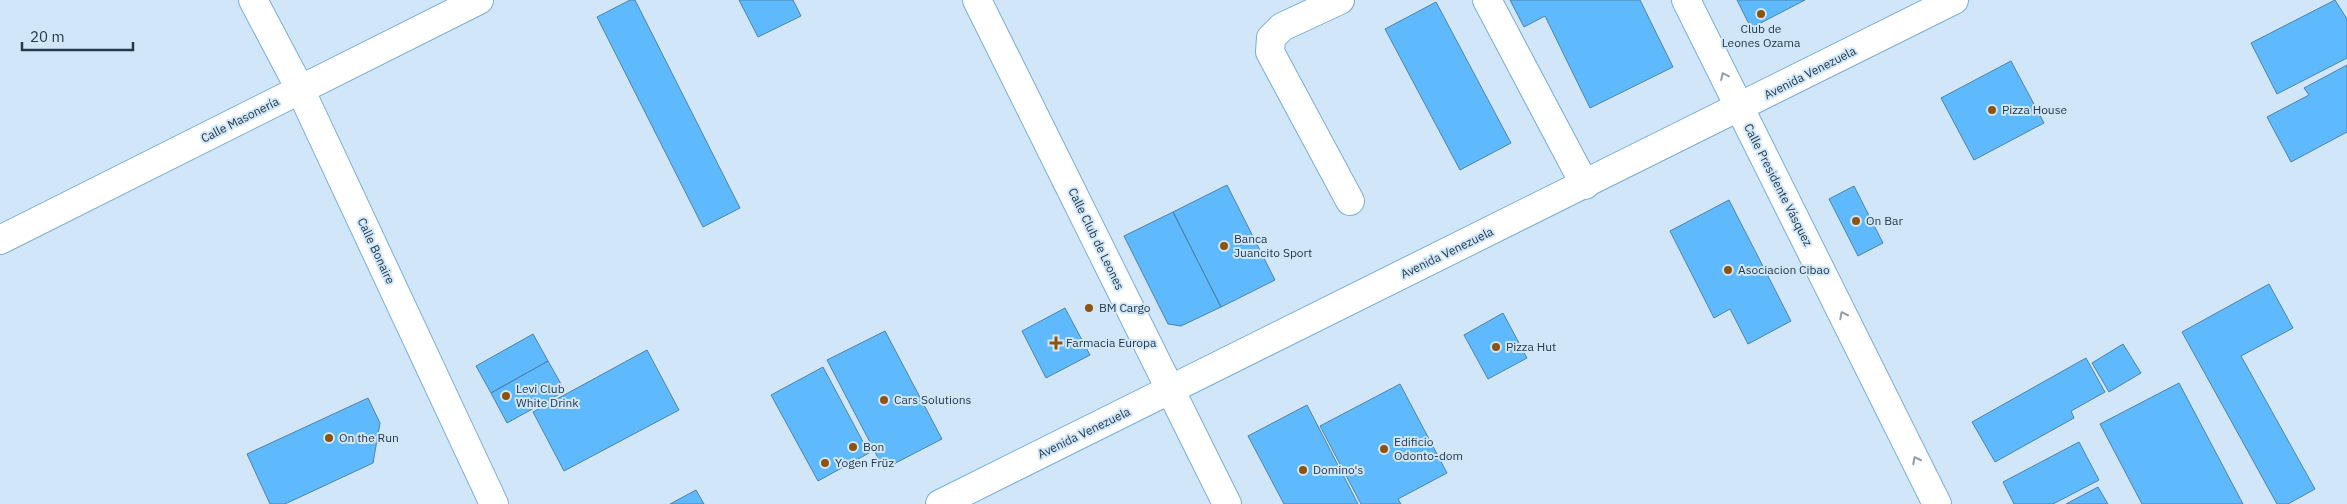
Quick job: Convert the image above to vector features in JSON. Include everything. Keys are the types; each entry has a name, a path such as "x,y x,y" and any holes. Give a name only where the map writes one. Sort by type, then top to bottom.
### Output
{"street":[{"name":"Calle Bonaire","path":"253,0 300,90 494,504"},
{"name":"Calle Masonería","path":"0,240 480,0"},
{"name":"Calle Club de Leones","path":"977,0 1227,504"},
{"path":"1340,0 1282,27 1271,38 1270,52 1350,201"},
{"path":"1487,0 1585,185"},
{"name":"Calle Presidente Vásquez","path":"1686,0 1937,504"},
{"name":"Avenida Venezuela","path":"940,504 1954,0"}],"building":[{"path":"630,0 635,0 740,208 703,227 597,17"},
{"path":"739,0 793,0 801,16 758,37"},
{"path":"1510,0 1640,0 1673,67 1590,108 1545,16 1524,27"},
{"name":"Club de Leones Ozama","path":"1737,0 1805,0 1751,28"},
{"path":"2335,0 2347,19 2347,58 2277,94 2251,43"},
{"path":"1436,2 1511,143 1460,170 1385,29"},
{"name":"Pizza House","path":"2011,61 2044,123 1974,160 1941,98"},
{"path":"2347,65 2347,132 2291,162 2267,117 2309,95 2304,88"},
{"name":"Banca Juancito Sport","path":"1227,185 1275,280 1221,307 1173,212"},
{"name":"On Bar","path":"1854,186 1883,243 1858,256 1829,199"},
{"name":"Asociacion Cibao","path":"1729,200 1791,321 1748,344 1730,309 1714,318 1670,231"},
{"path":"1173,212 1221,307 1181,326 1168,324 1124,236"},
{"path":"2269,284 2293,328 2241,356 2315,489 2288,504 2277,504 2182,332"},
{"name":"Farmacia Europa","path":"1065,308 1090,355 1046,378 1022,331"},
{"name":"Pizza Hut","path":"1503,313 1527,358 1488,379 1464,335"},
{"name":"Cars Solutions","path":"885,331 942,439 884,469 827,360"},
{"path":"533,334 548,361 491,393 476,366"},
{"path":"2123,344 2141,373 2109,392 2092,363"},
{"path":"647,350 679,410 564,471 533,412"},
{"path":"2086,358 2105,392 2071,411 2074,418 1995,462 1972,422"},
{"path":"548,361 565,391 507,423 491,393"},
{"path":"823,367 869,453 818,481 771,395"},
{"path":"2179,383 2243,504 2142,504 2100,424"},
{"name":"Edificio Odonto-dom","path":"1400,384 1447,473 1398,499 1401,504 1361,504 1320,426"},
{"name":"On the Run","path":"368,398 380,423 373,463 285,504 270,504 247,454"},
{"name":"Domino's","path":"1307,405 1358,504 1284,504 1248,436"},
{"path":"2079,442 2099,480 2053,504 2014,504 2003,482"},
{"path":"2098,487 2108,504 2066,504"},
{"path":"696,490 704,504 670,504"}],"place":[{"name":"Club de Leones Ozama","path":"1761,14"},
{"name":"Pizza House","path":"1992,110"},
{"name":"On Bar","path":"1856,221"},
{"name":"Banca Juancito Sport","path":"1224,246"},
{"name":"Asociacion Cibao","path":"1728,270"},
{"name":"BM Cargo","path":"1089,308"},
{"name":"Farmacia Europa","path":"1056,343"},
{"name":"Pizza Hut","path":"1496,347"},
{"name":"Levi Club White Drink","path":"506,396"},
{"name":"Cars Solutions","path":"884,400"},
{"name":"On the Run","path":"329,438"},
{"name":"Bon","path":"853,447"},
{"name":"Edificio Odonto-dom","path":"1384,449"},
{"name":"Yogen Früz","path":"825,463"},
{"name":"Domino's","path":"1303,470"}]}
